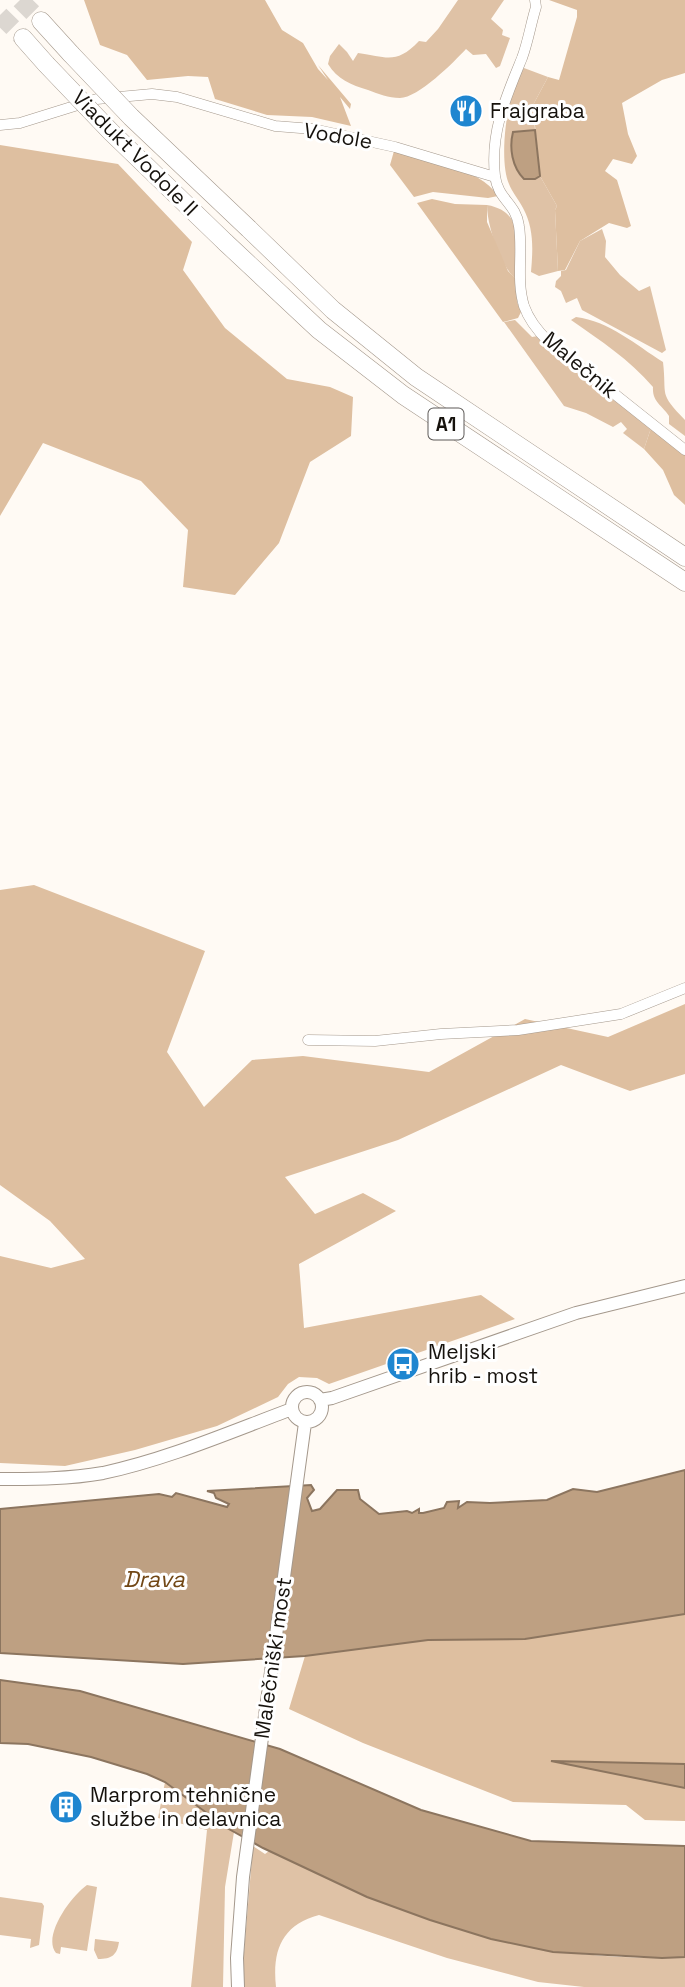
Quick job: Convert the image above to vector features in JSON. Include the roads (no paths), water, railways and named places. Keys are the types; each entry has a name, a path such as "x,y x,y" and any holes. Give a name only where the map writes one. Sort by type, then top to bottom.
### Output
{"highway":[{"name":"Viadukt Vodole II","path":"41,21 131,117 333,310 416,377 685,557"},
{"name":"Viadukt Vodole II","path":"23,38 111,132 319,330 403,396 685,582"}],"street":[{"path":"495,177 495,133 500,112 523,56 536,7 535,0"},
{"name":"Vodole","path":"0,125 20,122 97,99 152,94 177,97 275,126 313,130 395,146 495,177"},
{"name":"Malečnik","path":"495,177 498,192 516,212 522,250 520,286 533,324 558,349 685,450"},
{"path":"308,1040 375,1041 518,1030 621,1014 685,988"},
{"path":"320,1400 576,1313 685,1286"},
{"path":"303,1393 313,1393 320,1400 321,1411 311,1423 305,1423 294,1415 292,1409 295,1399 303,1393"},
{"path":"0,1479 47,1479 101,1473 163,1457 292,1409"},
{"name":"Malečniški most","path":"238,1987 237,1958 243,1877 305,1423"}],"water":[{"path":"535,130 540,176 524,179 512,157 513,132"},
{"name":"Drava","path":"685,1470 685,1614 525,1639 428,1640 305,1656 183,1664 0,1653 0,1509 159,1494 172,1497 176,1493 227,1507 229,1504 207,1491 311,1485 314,1490 307,1498 312,1511 320,1509 337,1490 358,1490 360,1499 379,1514 407,1511 412,1513 419,1509 419,1513 423,1513 444,1508 447,1502 459,1501 458,1508 467,1502 547,1500 573,1489 597,1492"},
{"path":"0,1680 80,1691 280,1749 421,1810 531,1841 685,1846 685,1957 553,1952 491,1939 367,1897 227,1828 165,1782 147,1774 91,1757 28,1744 0,1743"},
{"path":"551,1761 685,1764 685,1788"}],"tunnel":[{"path":"20,0 41,21"},
{"path":"0,15 23,38"}],"place":[{"name":"Frajgraba","path":"466,111"},
{"name":"Meljski hrib - most","path":"403,1364"},
{"name":"Marprom tehnične službe in delavnica","path":"66,1807"}]}
